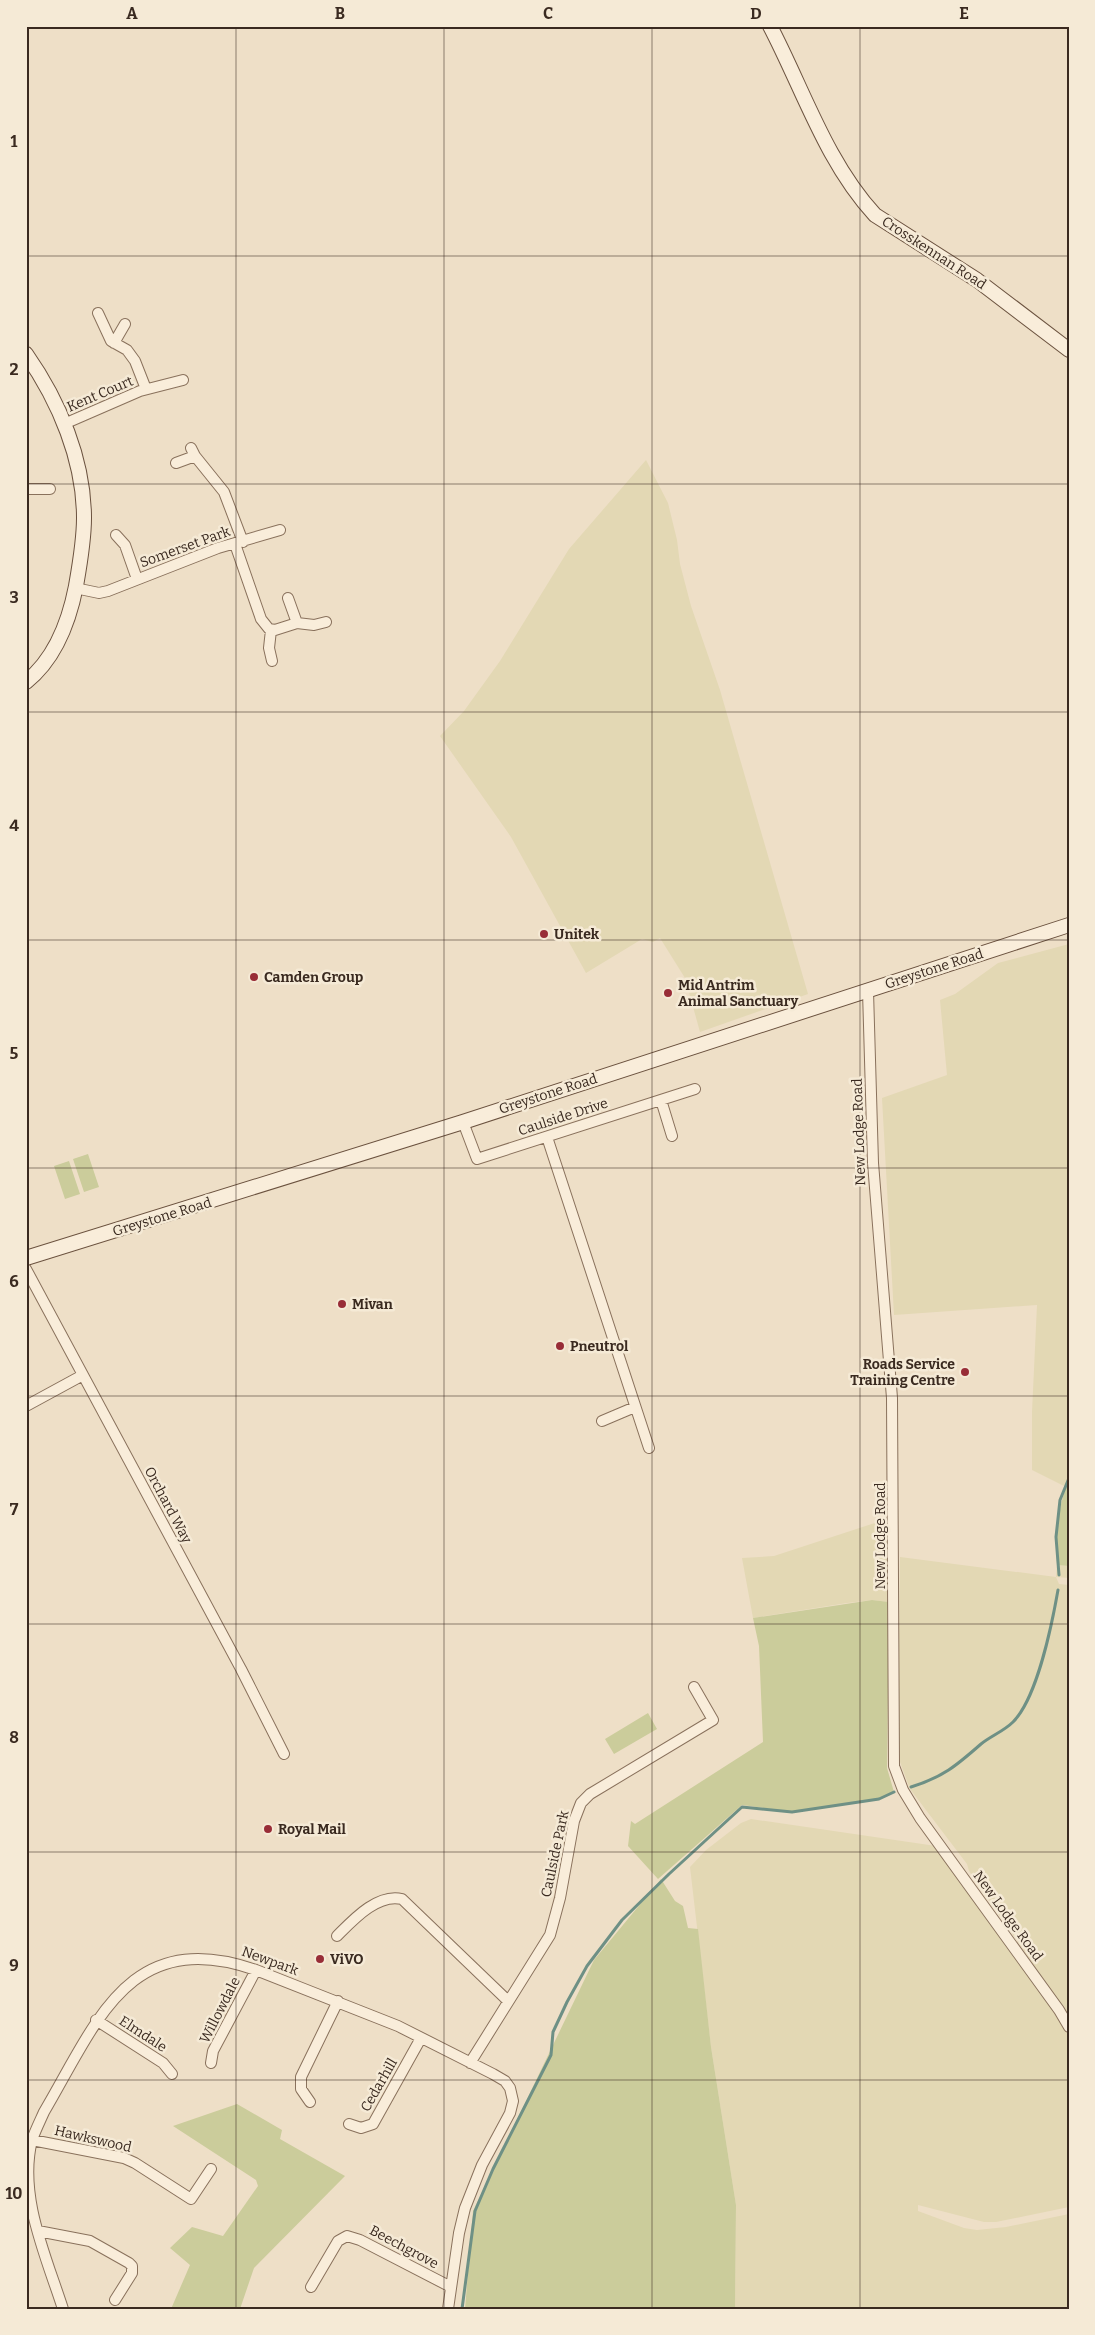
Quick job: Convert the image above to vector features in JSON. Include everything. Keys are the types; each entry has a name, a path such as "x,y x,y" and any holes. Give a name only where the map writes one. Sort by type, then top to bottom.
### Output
{"main road":[{"name":"Crosskennan Road","path":"770,26 817,124 849,180 875,215 977,280 1069,350"},
{"path":"26,354 47,386 64,424 77,464 84,505 82,543 69,617 61,636 40,669 26,682"},
{"name":"Greystone Road","path":"26,1258 463,1122 1069,924"}],"street":[{"name":"Kent Court","path":"98,314 108,336 114,343 131,355 141,372 146,389"},
{"path":"114,343 125,324"},
{"name":"Kent Court","path":"64,424 146,389 184,380"},
{"name":"Somerset Park","path":"176,463 193,452 224,492 239,543"},
{"path":"26,489 50,489"},
{"name":"Somerset Park","path":"75,588 105,592 212,550 280,530"},
{"name":"Somerset Park","path":"116,536 125,545 137,579"},
{"path":"239,543 258,612 266,626 271,630 282,629 297,623 314,625 326,622"},
{"path":"288,598 297,623"},
{"path":"271,630 269,648 272,661"},
{"name":"New Lodge Road","path":"868,991 873,1163 892,1398 894,1766 902,1790 920,1818 1069,2027"},
{"name":"Caulside Drive","path":"463,1122 477,1159 695,1089"},
{"path":"661,1100 672,1136"},
{"path":"547,1137 649,1448"},
{"name":"Orchard Way","path":"26,1269 241,1669 284,1754"},
{"path":"26,1406 83,1375"},
{"path":"602,1421 635,1407"},
{"name":"Caulside Park","path":"470,2063 508,2001 534,1964 550,1935 560,1898 574,1821 581,1803 590,1794 713,1720 694,1687"},
{"path":"337,1936 364,1910 393,1898 402,1899 508,2001"},
{"name":"Newpark","path":"63,2309 38,2231 30,2183 29,2161 32,2140 44,2112 96,2020 122,1989 134,1979 165,1964 182,1960 216,1959 256,1970 338,2002 421,2038 505,2081 512,2091 513,2101 510,2113 470,2191 459,2233 448,2309"},
{"name":"Willowdale","path":"211,2063 213,2051 256,1970"},
{"path":"310,2102 302,2092 301,2077 338,2002"},
{"name":"Elmdale","path":"96,2020 164,2063 172,2074"},
{"name":"Cedarhill","path":"349,2124 361,2128 373,2124 421,2038"},
{"name":"Hawkswood","path":"32,2140 124,2158 191,2199 211,2169"},
{"path":"38,2231 90,2241 129,2263 132,2271 114,2300"},
{"name":"Beechgrove","path":"311,2287 338,2241 347,2236 360,2240 451,2287"}],"shaded area":[{"path":"646,460 668,503 677,540 680,564 691,606 720,690 808,994 700,1032 685,978 660,938 653,942 642,939 586,973 511,837 440,736 464,711 500,661 569,549"},
{"path":"1069,944 1069,1478 1066,1487 1032,1470 1032,1412 1037,1305 894,1315 882,1098 947,1075 940,1000 955,994 998,963"},
{"path":"890,1518 889,1602 872,1600 753,1618 742,1558 774,1556"},
{"path":"900,1557 1056,1577 1059,1584 1069,1585 1069,2016 969,1871 967,1864 910,1789 900,1762 898,1737"},
{"path":"1057,1565 1069,1566 1069,1578 1056,1577"},
{"path":"751,1819 936,1846 1066,2029 1069,2035 1069,2207 996,2222 984,2222 918,2205 918,2211 964,2228 977,2230 1006,2227 1069,2214 1069,2309 735,2309 736,2205 711,2047 690,1867 706,1850 741,1823"}],"green space":[{"path":"88,1154 99,1187 84,1192 73,1159"},
{"path":"69,1161 80,1194 65,1199 54,1166"},
{"path":"1069,1478 1069,1566 1057,1565 1056,1542 1060,1510"},
{"path":"872,1600 889,1602 887,1768 894,1792 879,1799 792,1812 742,1805 658,1879 628,1846 631,1821 635,1824 763,1742 759,1646 753,1618"},
{"path":"648,1713 657,1729 614,1754 605,1739"},
{"path":"661,1879 675,1901 683,1906 688,1928 698,1929 711,2047 736,2205 735,2309 465,2309 473,2211 594,1960"},
{"path":"237,2104 282,2130 280,2139 345,2176 254,2268 240,2309 171,2309 190,2265 170,2248 192,2227 223,2236 258,2186 256,2180 173,2126"}],"waterway":[{"path":"1059,1575 1056,1537 1060,1500 1069,1478"},
{"path":"911,1787 949,1770 985,1741 1002,1731 1022,1711 1042,1660 1058,1590"},
{"path":"462,2309 475,2211 493,2169 551,2055 553,2032 567,2002 587,1966 622,1920 742,1807 792,1812 879,1799 894,1792"}],"place":[{"name":"Unitek","path":"544,934"},
{"name":"Camden Group","path":"254,977"},
{"name":"Mid Antrim Animal Sanctuary","path":"668,993"},
{"name":"Mivan","path":"342,1304"},
{"name":"Pneutrol","path":"560,1346"},
{"name":"Roads Service Training Centre","path":"965,1372"},
{"name":"Royal Mail","path":"268,1829"},
{"name":"ViVO","path":"320,1959"}]}
